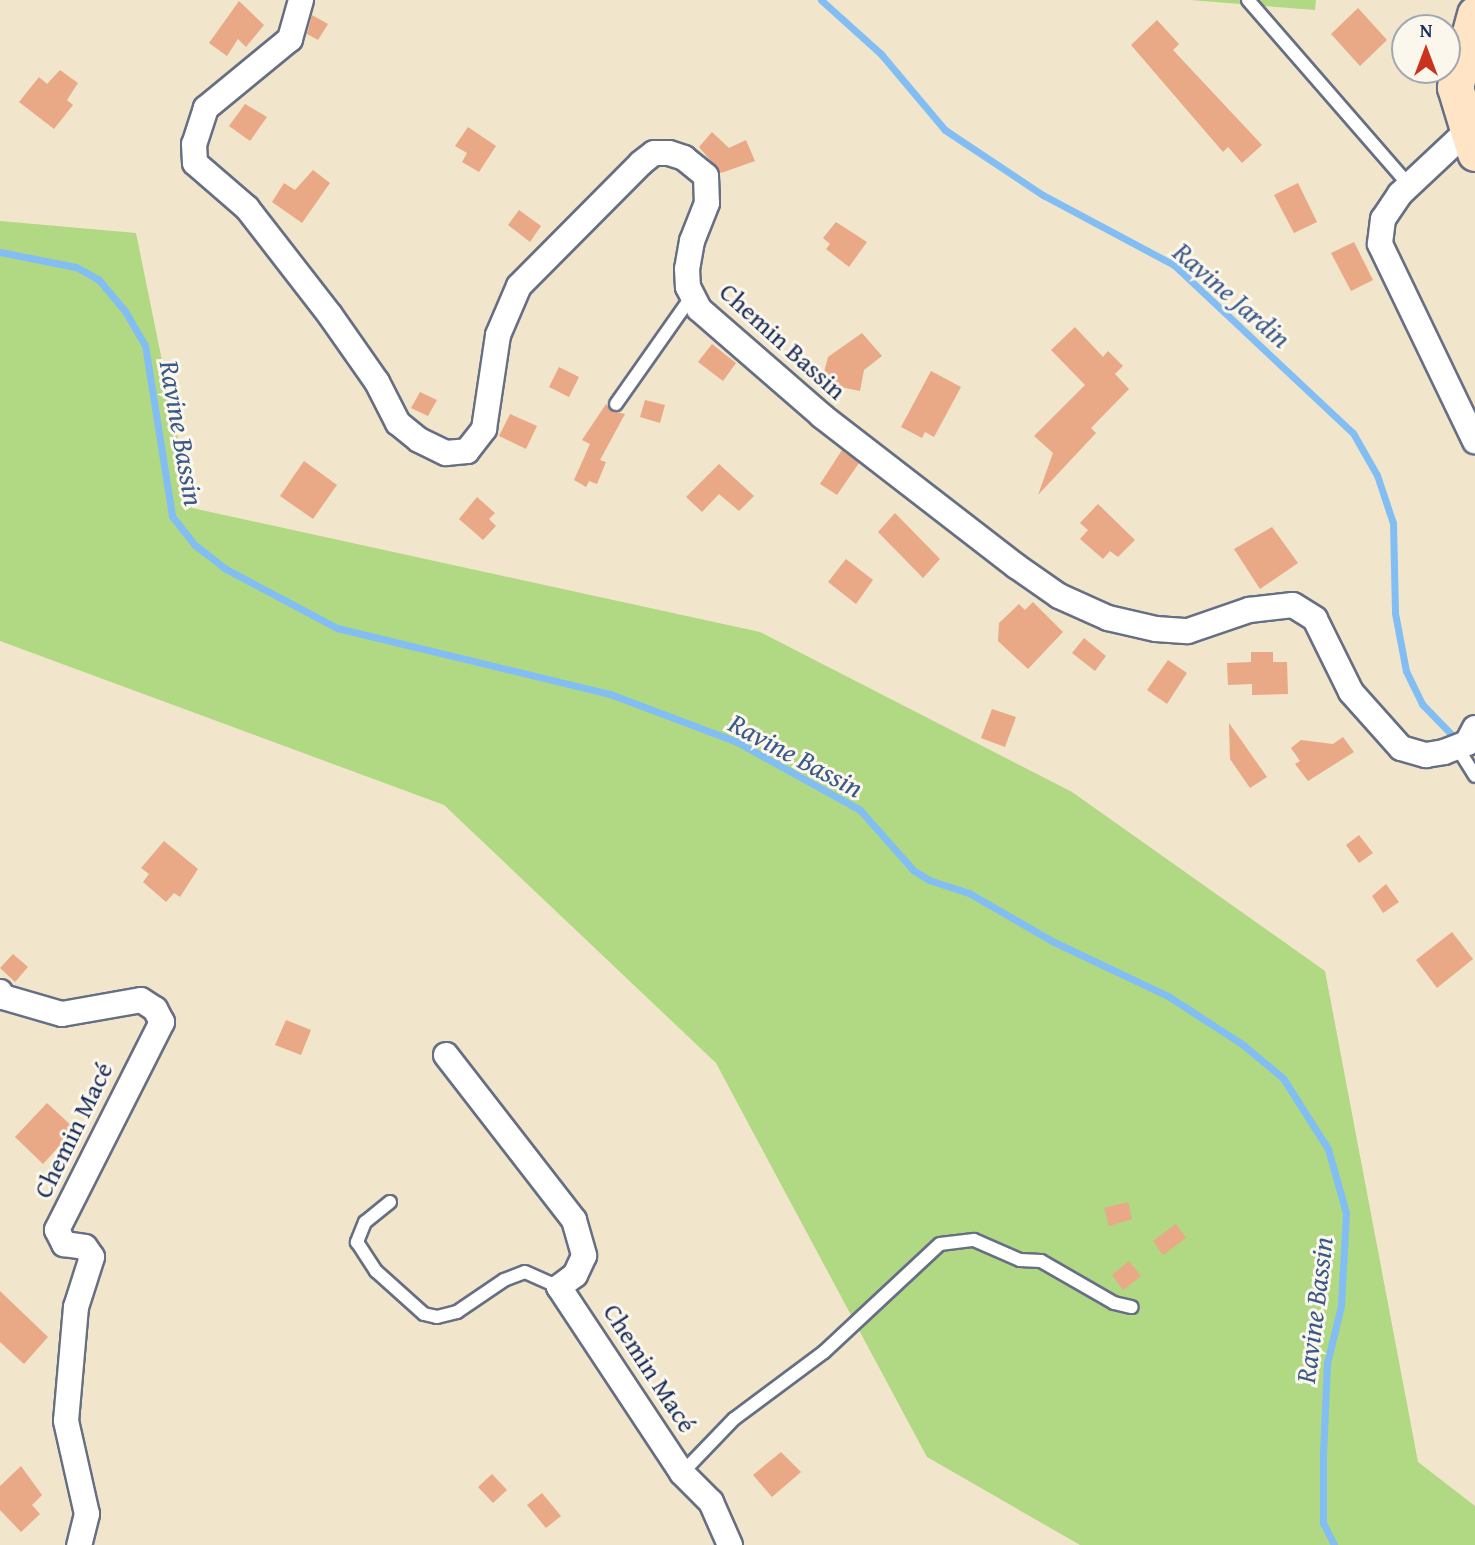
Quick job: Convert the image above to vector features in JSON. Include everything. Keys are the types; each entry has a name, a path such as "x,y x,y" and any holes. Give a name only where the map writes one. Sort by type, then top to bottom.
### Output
{"street":[{"name":"Chemin Bassin","path":"301,0 290,39 206,108 198,126 195,163 226,193 247,208 330,315 377,382 398,423 446,453 467,451 484,429 498,335 519,286 557,244 594,214 654,153 684,158 706,176 707,203 692,241 687,270 692,296 699,309 822,416 1059,596 1108,618 1188,631 1249,610 1293,605 1315,619 1351,692 1401,748 1426,755 1457,747"},
{"path":"1475,14 1455,87 1471,143 1409,185 1383,219 1380,244 1475,441"},
{"path":"1457,747 1467,743 1475,728"},
{"name":"Chemin Macé","path":"0,992 3,997 62,1014 141,1000 155,1009 162,1022 57,1230 64,1244 85,1247 92,1257 76,1307 66,1421 87,1514 79,1545"},
{"path":"446,1055 574,1220 584,1256 576,1275 559,1287"},
{"name":"Chemin Macé","path":"559,1287 682,1473 711,1502 730,1545"}],"lane":[{"path":"1248,0 1409,185"},
{"path":"616,404 692,296"},
{"path":"1457,747 1475,776"},
{"path":"390,1202 365,1222 356,1242 376,1272 424,1314 437,1317 457,1312 504,1280 525,1272 559,1287"},
{"path":"682,1473 725,1427 824,1352 940,1244 974,1240 1020,1260 1041,1261 1114,1303 1132,1307"}],"green space":[{"path":"1190,0 1316,0 1315,10"},
{"path":"0,221 136,233 192,508 760,632 1072,792 1325,971 1418,1462 1475,1506 1475,1545 1080,1545 927,1457 716,1063 444,805 0,641"}],"building":[{"path":"239,1 264,25 246,47 238,39 227,56 209,43"},
{"path":"1358,8 1387,40 1360,66 1331,34"},
{"path":"312,15 328,24 318,40 307,34"},
{"path":"1157,20 1179,44 1173,50 1262,145 1242,163 1228,147 1223,152 1131,45"},
{"path":"60,70 78,83 67,100 73,105 54,129 19,102 39,77 47,84"},
{"path":"245,104 267,117 250,141 229,126"},
{"path":"468,127 496,146 479,172 462,162 467,153 455,146"},
{"path":"712,132 729,148 746,140 755,161 721,173 699,147"},
{"path":"313,170 330,183 302,223 272,202 284,183 295,190"},
{"path":"1298,183 1317,222 1294,233 1274,195"},
{"path":"519,210 541,226 530,242 508,225"},
{"path":"836,222 867,242 849,267 826,249 830,244 823,238"},
{"path":"1354,242 1373,280 1351,291 1331,253"},
{"path":"1075,327 1103,357 1108,351 1123,366 1115,374 1129,389 1091,428 1096,433 1038,495 1053,453 1034,436 1085,385 1051,350"},
{"path":"862,333 882,356 864,370 860,391 821,383 828,357"},
{"path":"712,344 736,363 723,381 698,362"},
{"path":"559,367 579,377 569,397 549,387"},
{"path":"931,371 961,387 934,437 925,432 922,438 901,427"},
{"path":"420,392 437,400 428,416 411,408"},
{"path":"645,400 665,405 660,423 640,417"},
{"path":"606,404 612,411 625,414 600,460 606,462 597,484 589,481 586,487 574,480 590,444 582,440"},
{"path":"510,414 537,426 526,449 499,436"},
{"path":"842,450 859,463 837,495 820,484"},
{"path":"304,461 337,485 313,519 280,496"},
{"path":"719,464 754,496 739,511 719,494 702,512 686,497"},
{"path":"477,497 495,513 489,519 496,526 483,540 459,519"},
{"path":"1098,504 1135,540 1118,557 1110,551 1103,559 1080,539 1088,530 1080,523"},
{"path":"895,513 940,559 923,578 878,532"},
{"path":"1272,527 1298,563 1260,589 1234,549"},
{"path":"846,559 873,580 856,604 828,582"},
{"path":"1033,602 1063,632 1028,669 998,641 999,623 1019,604 1025,610"},
{"path":"1084,638 1106,656 1095,671 1072,653"},
{"path":"1251,652 1273,652 1273,662 1287,662 1288,694 1252,695 1252,684 1228,685 1227,663 1251,662"},
{"path":"1168,660 1187,673 1167,704 1147,690"},
{"path":"992,709 1016,717 1005,747 981,738"},
{"path":"1229,723 1267,777 1250,788 1230,759"},
{"path":"1343,737 1354,752 1308,781 1295,764 1300,761 1291,748 1301,740 1333,744"},
{"path":"1359,835 1373,853 1359,863 1346,845"},
{"path":"164,841 198,869 180,897 174,893 166,902 143,882 149,874 141,868"},
{"path":"1386,884 1399,902 1383,913 1372,896"},
{"path":"1452,932 1473,959 1437,988 1416,960"},
{"path":"13,954 28,967 15,982 0,968"},
{"path":"286,1020 311,1030 301,1055 275,1045"},
{"path":"47,1103 75,1129 43,1164 15,1137"},
{"path":"1128,1202 1132,1219 1109,1226 1104,1208"},
{"path":"1176,1224 1186,1238 1163,1255 1153,1241"},
{"path":"1129,1261 1141,1276 1123,1290 1112,1275"},
{"path":"0,1291 48,1337 24,1364 0,1342"},
{"path":"781,1452 801,1472 772,1497 753,1475"},
{"path":"21,1466 42,1495 32,1505 40,1514 21,1532 0,1510 0,1486"},
{"path":"492,1474 507,1490 493,1503 478,1487"},
{"path":"542,1493 561,1516 546,1528 527,1505"}],"waterway":[{"name":"Ravine Jardin","path":"821,0 881,54 945,130 1043,195 1174,265 1353,433 1377,475 1393,523 1395,613 1406,671 1422,704 1452,735"},
{"name":"Ravine Bassin","path":"0,252 76,267 99,280 125,311 145,345 172,516 195,545 226,569 337,628 610,694 737,742 860,810 913,870 929,880 969,893 1052,941 1168,996 1242,1044 1283,1078 1328,1149 1346,1213 1341,1306 1327,1363 1323,1453 1323,1523 1334,1545"}]}
